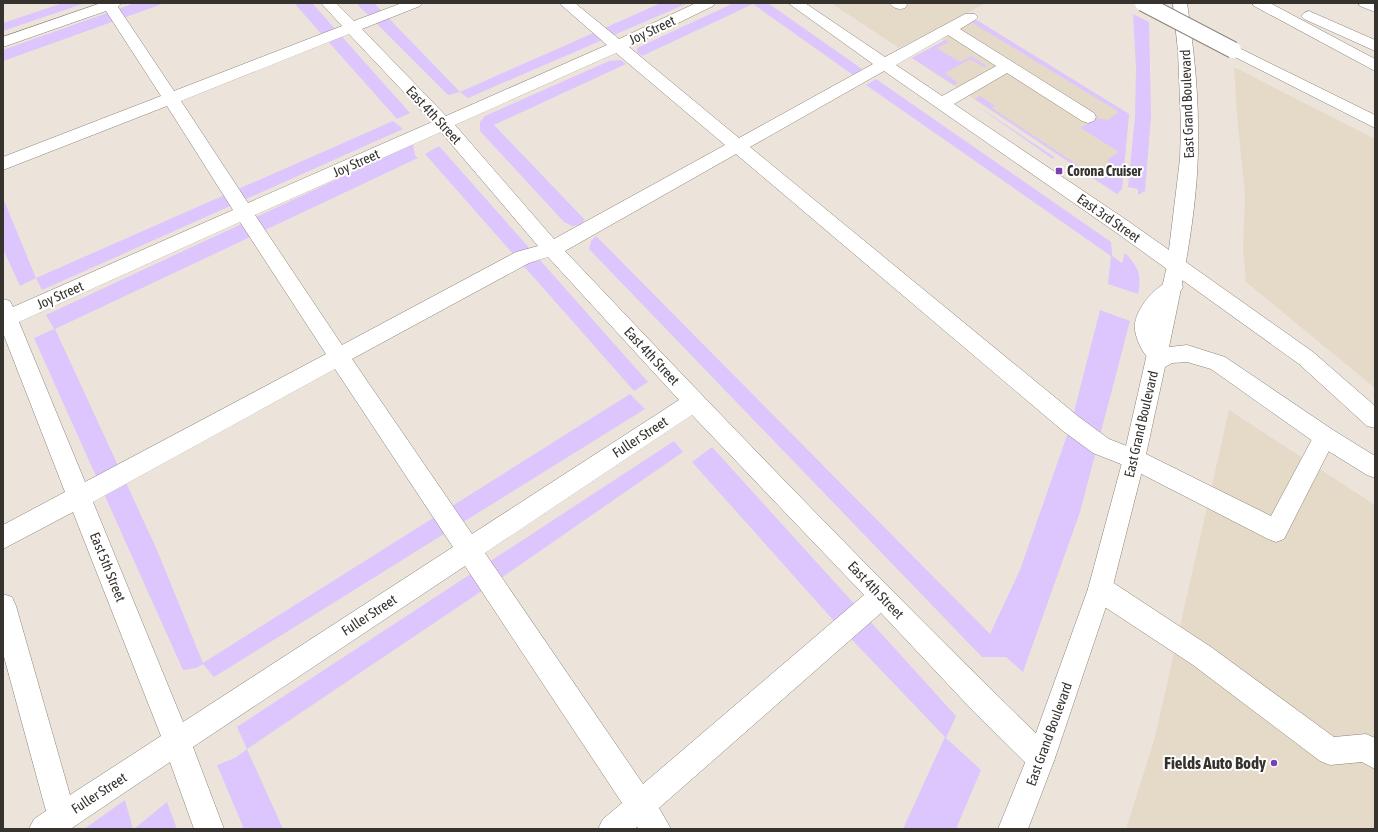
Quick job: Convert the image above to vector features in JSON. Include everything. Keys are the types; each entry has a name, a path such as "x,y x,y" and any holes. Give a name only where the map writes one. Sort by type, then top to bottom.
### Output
{"main road":[{"name":"East 4th Street","path":"328,3 444,124 552,249 694,402 983,701 1042,758"},
{"path":"3,164 415,3"},
{"path":"566,3 1071,424 1101,446 1134,459 1276,531 1325,437"},
{"name":"Joy Street","path":"5,315 245,213 618,46 708,3"},
{"name":"East 3rd Street","path":"795,3 1177,266 1306,358 1375,419"},
{"path":"1143,3 1375,122"},
{"name":"East Grand Boulevard","path":"1013,829 1042,758 1100,589 1134,459 1173,287 1177,266 1189,159 1190,127 1186,51 1180,3"},
{"path":"1259,3 1375,66"},
{"path":"1277,3 1375,46"},
{"path":"1365,3 1375,8"},
{"path":"3,42 111,4 115,18 170,98 245,213 254,230 656,829"},
{"path":"3,538 80,498 523,258 552,249 970,17"},
{"path":"949,29 1088,117"},
{"path":"942,103 1008,66"},
{"name":"East 5th Street","path":"5,315 177,742 209,829"},
{"path":"1157,358 1167,354 1184,354 1199,356 1218,364 1325,437 1375,468"},
{"name":"Fuller Street","path":"53,823 694,402"},
{"path":"1100,589 1202,656 1330,752 1366,748 1375,755"},
{"path":"613,829 882,596"},
{"path":"3,606 53,823"}],"shaded area":[{"path":"63,3 85,3 3,31 3,23"},
{"path":"135,3 165,3 3,61 3,50"},
{"path":"294,3 312,3 410,113 397,119"},
{"path":"356,3 374,3 460,92 448,95"},
{"path":"661,3 688,3 468,98 460,92"},
{"path":"734,3 768,3 862,69 853,75 753,4 642,56 637,52 637,48"},
{"path":"831,3 986,3 899,48"},
{"path":"1133,14 1149,22 1151,116 1145,191 1138,195 1138,189 1128,187 1135,117 1136,67"},
{"path":"975,19 1129,114 1122,189 1117,194 912,58 944,41 941,38"},
{"path":"975,19 1129,114 1122,189 1117,194 975,99 980,96 995,106 992,108 1100,180 1109,174 1101,168 1110,162 1107,160 1119,152 1081,128 1096,118 1108,120 1119,112 971,22"},
{"path":"945,40 949,42 937,48 960,62 971,56 987,66 984,67 970,59 945,73 958,83 954,85 912,58"},
{"path":"621,60 626,64 494,125 585,220 579,225 572,226 564,222 480,131 480,122 485,116 609,61"},
{"path":"1234,67 1375,139 1375,388 1246,282 1243,249 1245,195"},
{"path":"876,79 1111,242 1112,256 1122,263 1125,253 1133,262 1138,271 1138,294 1108,284 1111,256 866,85"},
{"path":"973,103 1054,157 1053,159"},
{"path":"393,121 403,129 42,290 36,278"},
{"path":"413,144 415,155 418,158 55,329 157,550 203,663 630,394 645,409 214,677 203,664 196,668 183,670 34,338 54,329 46,315"},
{"path":"439,146 648,382 634,391 425,154"},
{"path":"3,198 36,278 20,286 3,249"},
{"path":"596,236 990,634 1020,570 1071,424 1100,310 1130,321 1080,512 1023,672 1006,657 982,657 589,249 591,241"},
{"path":"1229,410 1375,505 1375,829 1126,829 1155,737"},
{"path":"674,441 683,452 501,578 247,749 237,727"},
{"path":"712,447 956,716 946,738 981,770 956,829 903,829 945,737 834,621 692,462"},
{"path":"247,749 283,829 244,829 217,765 235,758"},
{"path":"125,800 133,829 84,829"},
{"path":"167,802 177,829 134,829"}],"place":[{"name":"Corona Cruiser","path":"1059,171"},
{"name":"Fields Auto Body","path":"1274,763"}]}
